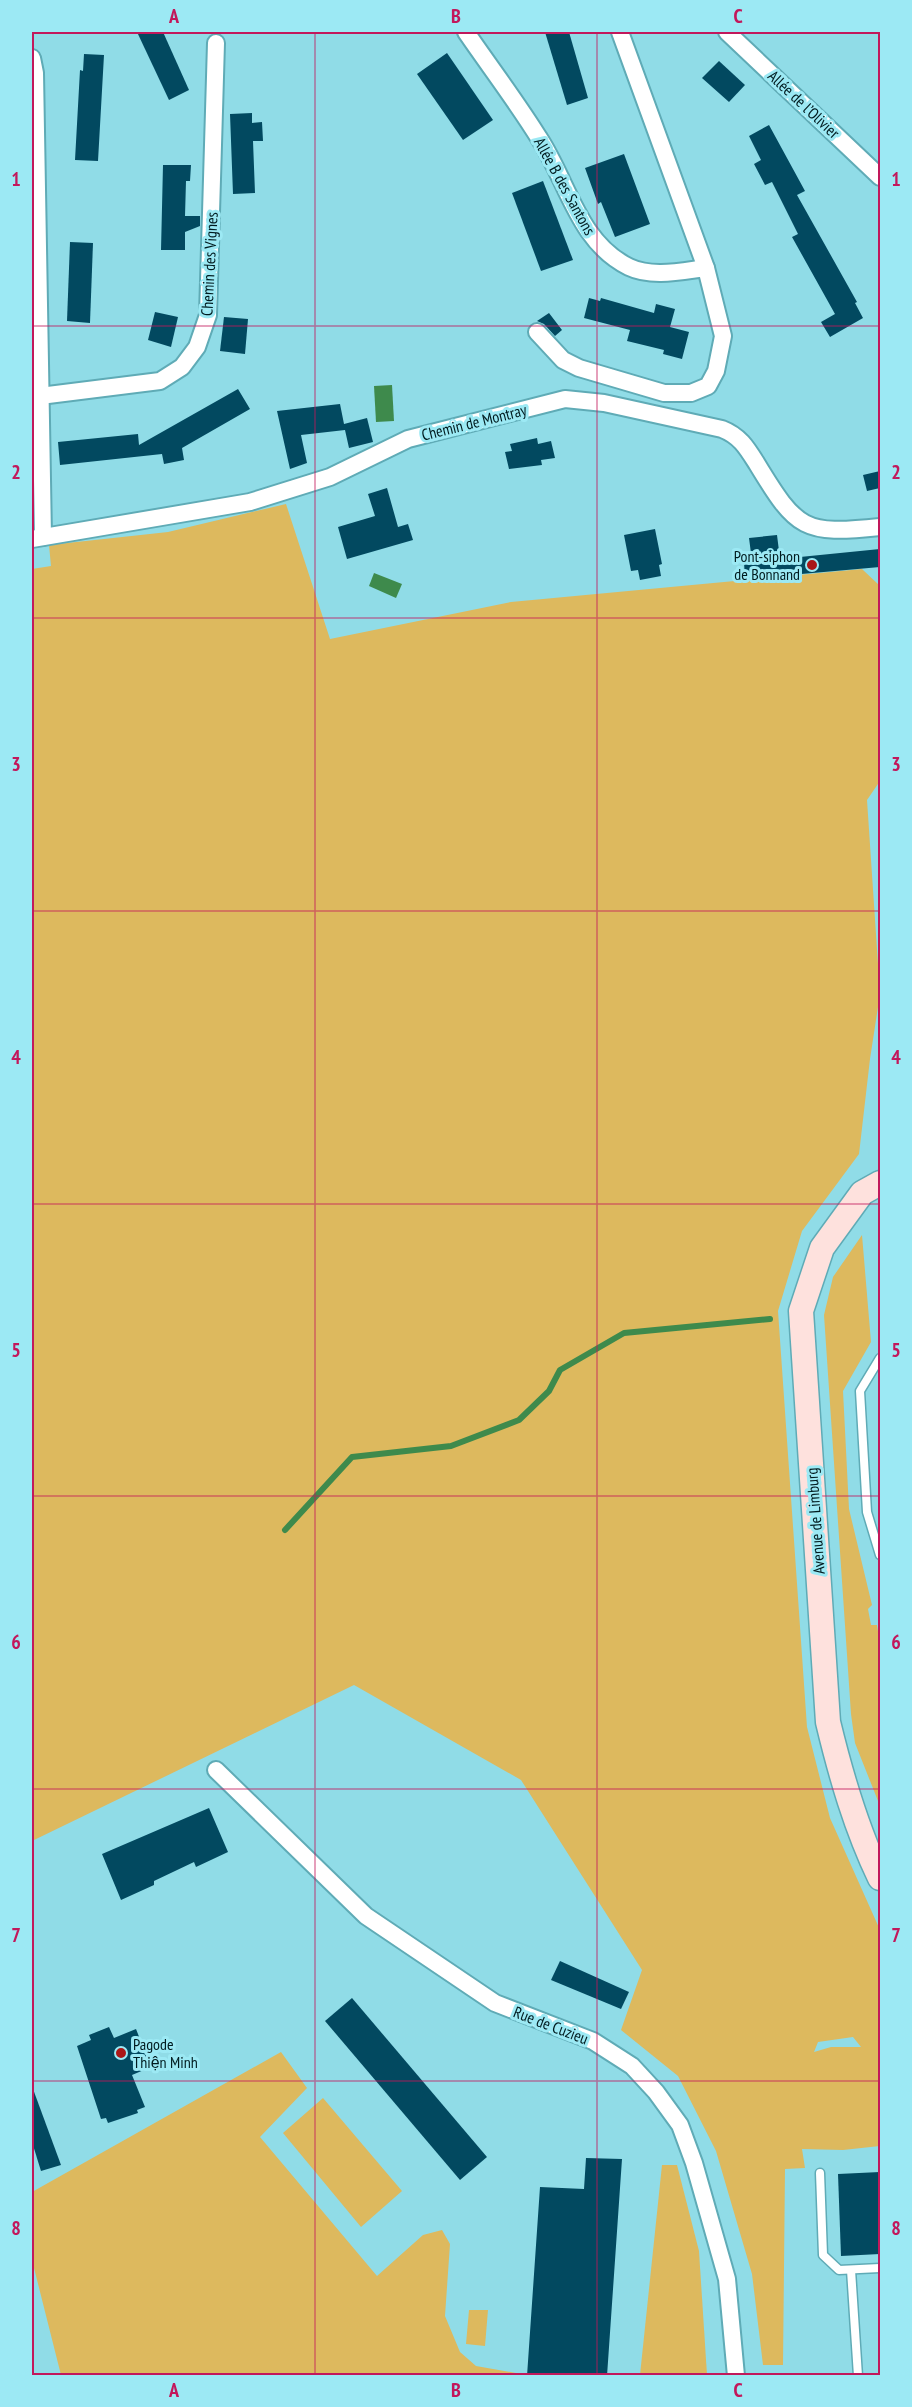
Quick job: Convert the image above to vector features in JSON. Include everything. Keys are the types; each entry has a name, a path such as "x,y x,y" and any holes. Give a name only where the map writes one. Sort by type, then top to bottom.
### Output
{"street":[{"name":"Allée B des Santons","path":"466,32 540,139 588,233 605,252 631,268 663,273 706,268"},
{"path":"537,332 563,360 579,368 664,393 691,393 708,386 716,370 723,336 706,268 620,32"},
{"name":"Allée de l’Olivier","path":"727,32 880,177"},
{"name":"Chemin des Vignes","path":"40,396 160,381 182,367 197,347 208,315 216,43"},
{"path":"32,58 40,396 37,538"},
{"name":"Chemin de Montray","path":"37,538 250,502 330,477 408,439 565,399 604,403 736,434 776,495 797,519 810,527 825,531 880,527"},
{"name":"Avenue de Limburg","path":"880,1183 862,1193 822,1248 801,1311 828,1722 843,1785 858,1831 880,1878"},
{"name":"Rue de Cuzieu","path":"216,1770 366,1916 495,2003 592,2041 632,2066 656,2092 680,2125 694,2163 727,2279 736,2376"}],"lane":[{"path":"880,1358 860,1391 867,1512 880,1555"},
{"path":"820,2173 823,2255 839,2270 880,2268"},
{"path":"851,2270 858,2376"}],"shaded area":[{"path":"392,385 394,421 376,422 374,386"},
{"path":"286,504 330,639 511,602 862,569 880,586 880,781 867,800 880,994 859,1154 802,1231 778,1311 807,1727 830,1818 880,1930 880,2146 843,2150 802,2149 805,2168 785,2169 783,2365 763,2365 752,2274 716,2151 678,2076 621,2030 642,1970 521,1780 354,1685 32,1841 32,569 51,566 49,545 168,532","holes":["853,2037 861,2047 831,2047 814,2052 818,2042"]},
{"path":"374,573 402,584 396,598 369,586"},
{"path":"862,1235 871,1342 843,1391 849,1509 872,1605 868,1609 871,1625 877,1625 880,1644 880,1806 855,1743 851,1714 824,1315 833,1277"},
{"path":"281,2052 307,2088 260,2137 377,2276 423,2235 442,2230 450,2244 445,2316 460,2352 476,2366 516,2373 516,2375 61,2375 32,2260 32,2192"},
{"path":"323,2098 402,2191 361,2227 283,2133"},
{"path":"662,2165 677,2165 699,2251 707,2375 640,2375"},
{"path":"469,2310 488,2310 485,2346 466,2344"}],"building":[{"path":"137,32 163,32 189,90 169,100"},
{"path":"545,32 569,32 588,98 567,105"},
{"path":"447,53 493,120 463,140 417,74"},
{"path":"84,54 104,55 98,161 75,160 80,70 83,71"},
{"path":"719,61 745,85 729,102 702,78"},
{"path":"252,113 252,123 262,122 263,141 253,141 255,193 233,194 230,114"},
{"path":"769,125 805,191 797,195 857,302 855,303 863,318 830,337 821,322 835,314 792,237 798,234 772,182 765,185 754,164 761,160 749,136"},
{"path":"624,154 650,224 615,237 601,202 598,204 585,168"},
{"path":"163,165 191,165 190,181 186,181 185,216 200,216 200,226 185,232 185,250 161,250"},
{"path":"543,181 573,260 541,271 512,193"},
{"path":"70,242 93,243 90,323 67,321"},
{"path":"589,298 600,301 601,298 654,313 656,304 675,309 670,327 689,332 682,359 663,354 664,350 627,341 630,330 584,318"},
{"path":"155,312 178,317 171,347 148,340"},
{"path":"549,313 562,330 555,336 544,324 537,321"},
{"path":"224,317 248,319 245,354 220,351"},
{"path":"238,389 250,409 182,448 184,460 164,464 162,454 60,465 58,442 138,434 139,445"},
{"path":"340,404 344,424 367,418 373,442 349,448 345,430 301,435 307,463 290,469 277,411"},
{"path":"537,438 538,444 551,441 555,458 541,460 542,465 509,469 505,452 512,451 510,444"},
{"path":"880,471 880,488 867,491 863,475"},
{"path":"387,488 398,527 408,524 413,540 347,559 338,527 375,516 368,494"},
{"path":"655,529 662,564 659,565 661,576 640,580 638,570 631,571 624,535"},
{"name":"Pont-siphon de Bonnand","path":"777,535 780,559 880,549 880,567 745,579 744,562 752,561 749,538"},
{"path":"209,1808 228,1852 196,1867 194,1862 154,1881 154,1885 121,1900 102,1854"},
{"path":"560,1961 629,1992 621,2009 551,1980"},
{"path":"352,1998 487,2157 460,2180 325,2021"},
{"path":"109,2027 114,2038 136,2029 151,2067 132,2075 145,2107 137,2110 138,2113 108,2123 106,2118 101,2119 77,2046 91,2040 89,2035"},
{"path":"32,2089 61,2165 41,2171 32,2142"},
{"path":"586,2158 622,2159 607,2376 527,2376 540,2187 584,2189"},
{"path":"880,2172 880,2254 841,2256 838,2174"}],"waterway":[{"path":"285,1530 352,1457 451,1446 519,1420 549,1391 560,1370 624,1333 770,1319"}],"place":[{"name":"Pont-siphon de Bonnand","path":"812,565"},
{"name":"Pagode Thiện Minh","path":"121,2053"}]}
